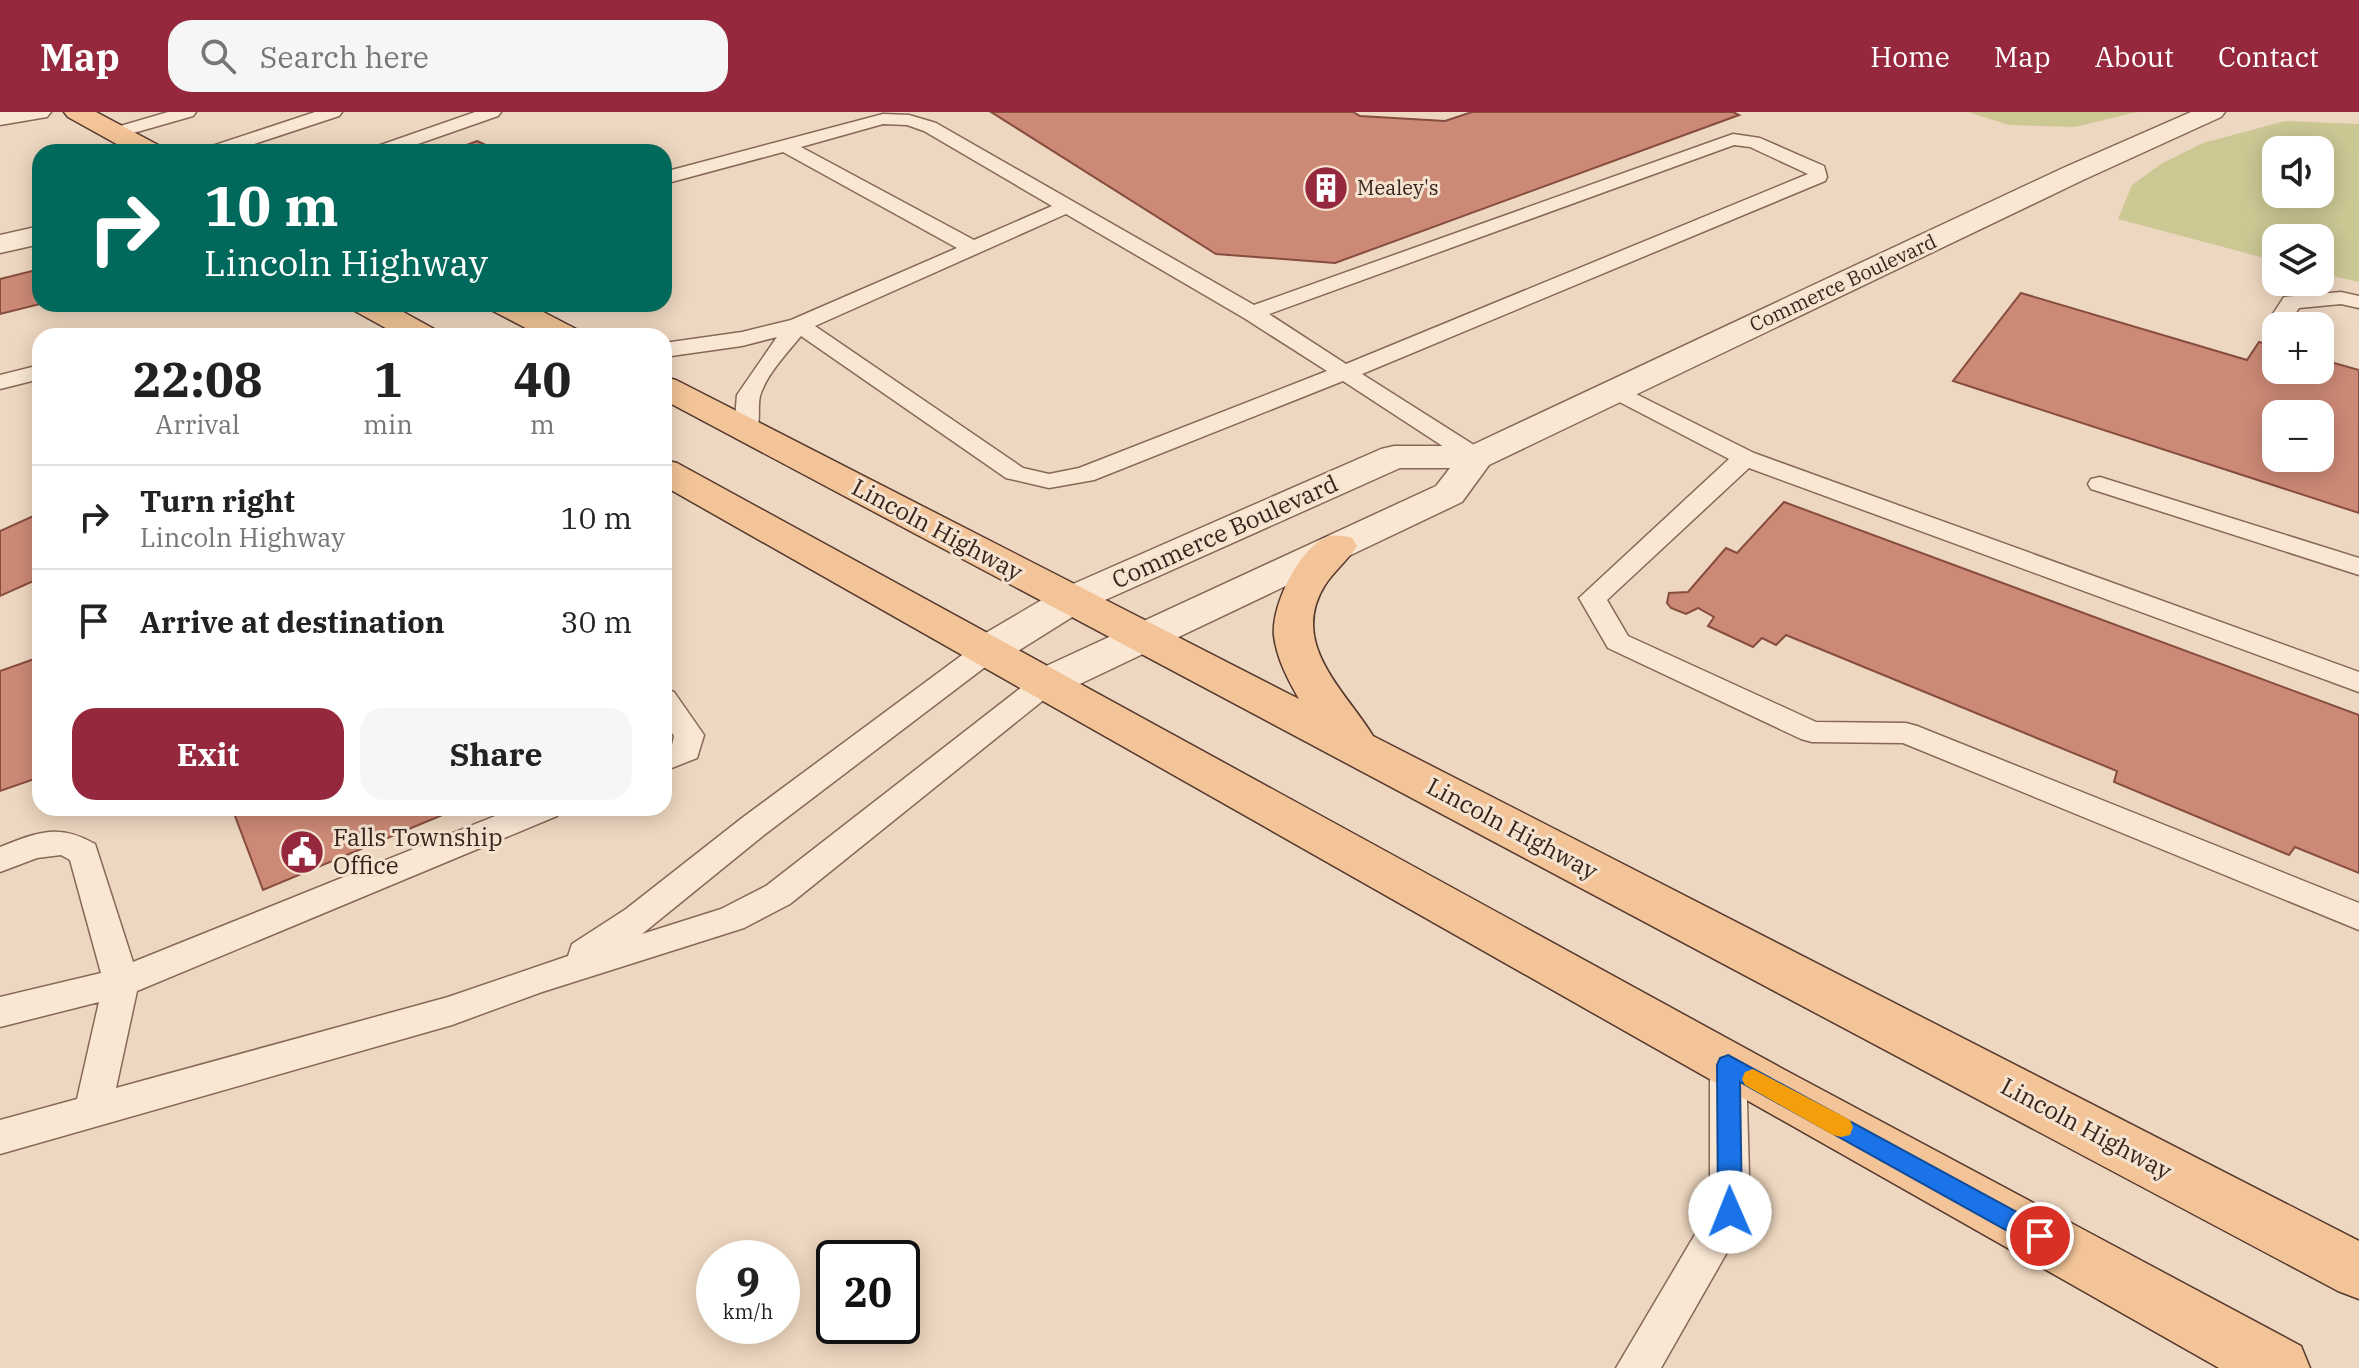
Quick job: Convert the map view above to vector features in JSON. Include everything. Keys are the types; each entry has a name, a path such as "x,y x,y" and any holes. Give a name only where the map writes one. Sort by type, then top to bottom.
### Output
{"main road":[{"path":"77,112 136,144"},
{"path":"380,312 409,328"},
{"path":"519,312 550,328"},
{"name":"Lincoln Highway","path":"672,391 2359,1271"},
{"path":"672,475 1728,1065 2279,1368"},
{"path":"1338,546 1314,572 1299,597 1294,631 1303,665 1320,701 1363,751"}],"street":[{"path":"0,117 38,112"},
{"name":"Commerce Boulevard","path":"987,651 1071,600 1394,457 1476,457 2073,174 2212,112"},
{"path":"0,244 32,237"},
{"name":"Commerce Boulevard","path":"1046,683 1449,494 1476,457"}],"lane":[{"path":"116,133 187,112"},
{"path":"236,144 333,112"},
{"path":"401,144 492,112"},
{"path":"672,176 907,112"},
{"path":"883,119 909,120 930,127 1252,313 1476,457"},
{"path":"799,325 1015,473 1049,481 1085,475 1346,372 1818,177 1817,170 1754,142 1733,139 1252,313"},
{"path":"784,145 973,248"},
{"path":"672,349 742,339 799,325 1068,206"},
{"path":"2286,312 2292,302 2341,298 2359,302"},
{"path":"746,430 749,395 772,357 799,325"},
{"path":"0,382 32,374"},
{"path":"1616,391 1745,458 2359,682"},
{"path":"1745,458 1593,598 1618,642 1812,732 1906,733 2359,917"},
{"path":"2100,484 2359,567"},
{"path":"533,981 609,940 660,903 718,853 987,651"},
{"path":"0,1137 452,1011 533,981 732,919 778,895 1046,683"},
{"path":"672,711 689,735 686,751 672,757"},
{"path":"0,1012 121,982 526,816"},
{"path":"0,860 33,847 66,842 84,853 121,982 93,1111"},
{"path":"1637,1368 1730,1212 1728,1065"}],"shaded area":[{"path":"1968,112 2137,112 2075,127 2009,125"},
{"path":"2285,121 2359,124 2359,282 2334,276 2334,224 2262,224 2262,257 2118,219 2132,185 2161,164 2203,143"}],"building":[{"name":"Mealey's","path":"991,112 1353,112 1360,116 1445,121 1472,112 1733,112 1739,115 1335,263 1216,254"},
{"path":"32,271 32,306 0,314 0,279"},
{"path":"2021,293 2247,360 2259,342 2262,343 2262,384 2334,384 2334,363 2359,370 2359,513 1953,381"},
{"path":"1784,502 2359,715 2359,873 2295,847 2289,855 2114,782 2117,771 1786,635 1776,645 1762,638 1753,647 1708,626 1714,617 1698,608 1686,614 1671,608 1667,603 1669,593 1688,592 1726,548 1737,553"},
{"path":"32,517 32,582 0,596 0,531"},
{"path":"32,660 32,780 0,791 0,671"},
{"name":"Falls Township Office","path":"235,816 440,816 263,890"}],"slow traffic":[{"path":"1753,1079 1841,1127"}],"place":[{"name":"Mealey's","path":"1326,188"},
{"name":"Falls Township Office","path":"302,852"}],"route":[{"path":"1730,1212 1728,1065 2040,1236"}]}
